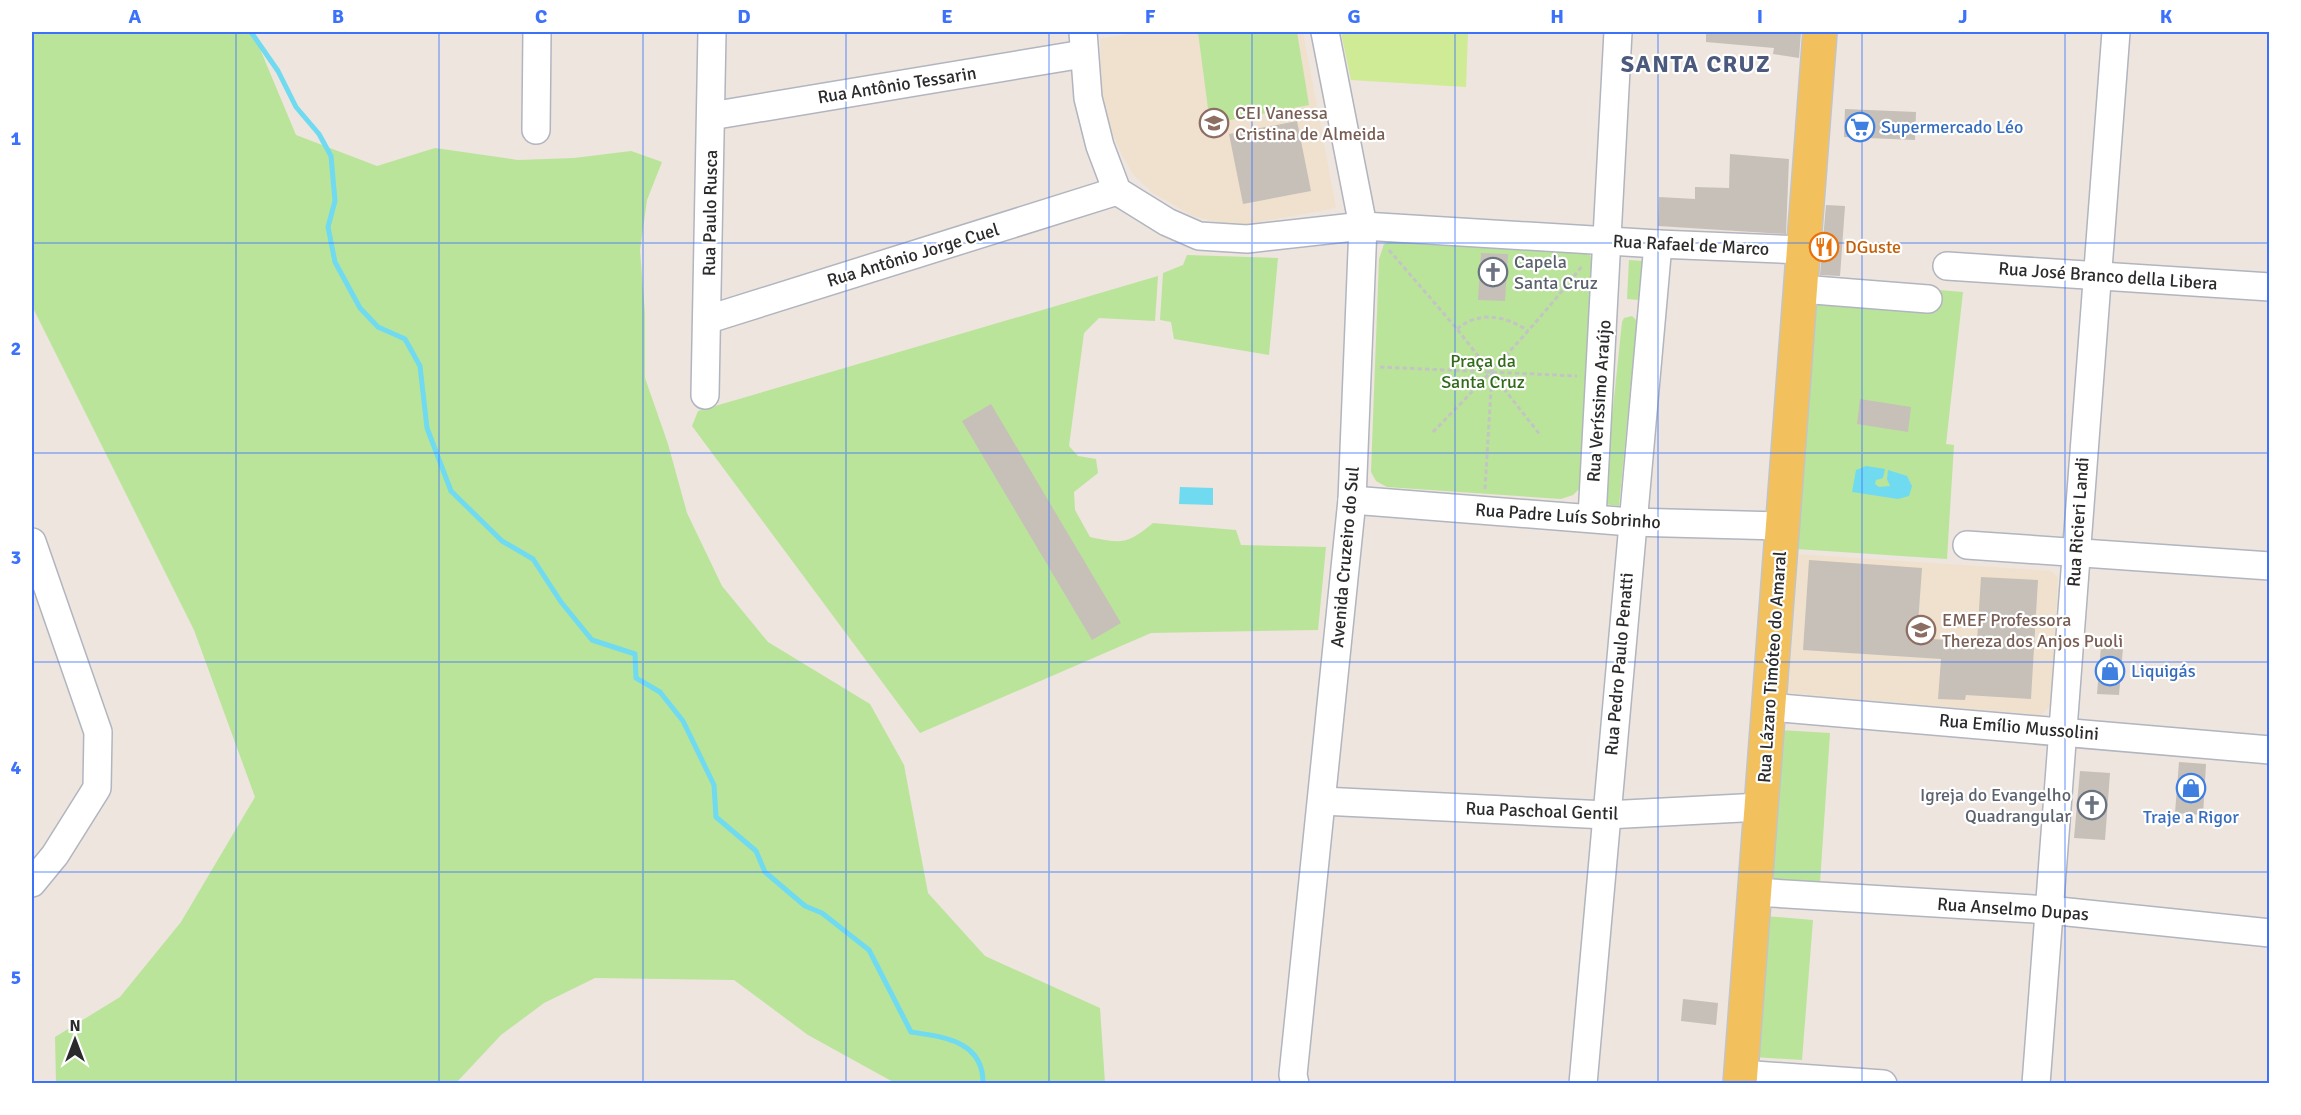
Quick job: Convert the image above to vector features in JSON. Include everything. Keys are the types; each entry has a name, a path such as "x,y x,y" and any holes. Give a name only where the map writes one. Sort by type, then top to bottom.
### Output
{"main road":[{"name":"Rua Lázaro Timóteo do Amaral","path":"1740,1079 1820,32"}],"street":[{"path":"536,130 537,32"},
{"name":"Rua Paulo Rusca","path":"705,395 709,319 712,32"},
{"name":"Avenida Cruzeiro do Sul","path":"1295,1083 1293,1075 1353,500 1363,226 1325,32"},
{"name":"Rua Veríssimo Araújo","path":"1592,518 1618,32"},
{"name":"Rua Ricieri Landi","path":"2036,1083 2065,731 2075,550 2116,32"},
{"path":"1083,43 1088,98 1100,146 1117,191"},
{"name":"Rua Antônio Tessarin","path":"711,116 1083,43"},
{"name":"Rua Rafael de Marco","path":"1117,191 1167,222 1198,236 1247,239 1363,226 1658,244 1803,250"},
{"name":"Rua Antônio Jorge Cuel","path":"709,319 1117,191"},
{"name":"Rua Pedro Paulo Penatti","path":"1583,1083 1631,522 1658,244"},
{"name":"Rua José Branco della Libera","path":"1947,266 2270,287"},
{"path":"1801,289 1928,299"},
{"path":"1605,307 1651,310"},
{"name":"Rua Padre Luís Sobrinho","path":"1353,500 1631,522 1783,526"},
{"path":"32,542 98,732 97,788 55,855 32,883"},
{"path":"1966,545 2075,550 2270,566"},
{"name":"Rua Emílio Mussolini","path":"1768,707 2270,750"},
{"name":"Rua Paschoal Gentil","path":"1322,801 1606,815 1761,807"},
{"name":"Rua Anselmo Dupas","path":"1755,892 2049,910 2270,933"},
{"path":"1740,1079 1883,1083"}],"path":[{"path":"1384,244 1457,329 1541,436"},
{"path":"1433,432 1492,372 1582,265"},
{"path":"1457,329 1474,320 1500,317 1528,331"},
{"path":"1375,367 1579,376"},
{"path":"1484,494 1492,372"}],"shaded area":[{"name":"CEI Vanessa Cristina de Almeida","path":"1140,32 1303,32 1336,208 1243,225 1224,224 1193,216 1153,193 1133,174 1122,155 1104,114 1102,93 1100,39"},
{"name":"EMEF Professora Thereza dos Anjos Puoli","path":"1795,554 2051,571 2058,577 2051,705 2041,715 1790,693 1783,683"}],"green space":[{"path":"32,32 253,32 296,135 377,166 435,148 518,160 574,158 631,151 662,162 647,200 640,250 645,313 645,378 668,444 687,513 722,586 768,642 870,704 904,765 928,893 985,956 1100,1008 1105,1083 895,1083 808,1035 734,980 595,978 544,1003 501,1035 456,1083 56,1083 55,1037 120,997 181,922 255,797 194,630 32,306"},
{"path":"1198,32 1297,32 1309,105 1210,124"},
{"path":"1341,32 1468,32 1466,87 1351,80"},
{"name":"Praça da Santa Cruz","path":"1399,238 1578,251 1590,255 1595,266 1582,486 1573,495 1561,499 1387,487 1376,481 1371,472 1379,259 1384,244"},
{"path":"1187,255 1278,258 1269,355 1174,339 1171,322 1160,320 1163,273 1183,265"},
{"path":"1629,260 1643,261 1640,300 1627,299"},
{"path":"1158,276 1155,321 1099,318 1084,333 1069,446 1078,456 1096,459 1098,473 1074,492 1075,510 1090,537 1110,541 1131,539 1153,523 1236,530 1241,545 1326,547 1318,630 1151,633 920,733 692,426 698,411"},
{"path":"1819,280 1963,292 1946,444 1954,445 1947,559 1796,549"},
{"path":"1632,316 1637,321 1619,506 1603,504 1622,322 1624,318"},
{"path":"1780,730 1830,733 1820,883 1770,880"},
{"path":"1765,916 1813,920 1802,1060 1754,1057"}],"water":[{"path":"1866,466 1885,469 1883,478 1876,480 1875,484 1879,487 1890,486 1887,479 1888,470 1907,476 1912,486 1909,496 1898,499 1852,492 1856,470"},
{"path":"1180,487 1213,488 1213,505 1179,504"}],"building":[{"path":"1706,32 1801,32 1799,58 1773,54 1774,48 1706,42"},
{"path":"1845,109 1916,112 1915,140 1844,137"},
{"path":"1297,121 1311,191 1243,204 1229,134"},
{"path":"1730,154 1789,159 1786,234 1658,226 1659,197 1695,199 1695,187 1729,188"},
{"path":"1826,205 1845,206 1840,276 1820,275"},
{"name":"Capela Santa Cruz","path":"1481,253 1508,254 1505,301 1478,300"},
{"path":"1860,399 1911,407 1908,432 1857,424"},
{"path":"991,404 1121,623 1092,640 962,421"},
{"path":"1809,560 1922,568 1917,638 1977,642 1981,577 2038,580 2031,699 1966,695 1965,700 1938,699 1941,659 1803,650"},
{"name":"Liquigás","path":"2101,646 2123,648 2119,695 2097,694"},
{"name":"Traje a Rigor","path":"2179,762 2206,764 2203,815 2175,813"},
{"name":"Igreja do Evangelho Quadrangular","path":"2080,771 2110,773 2105,840 2074,838"},
{"path":"1683,999 1718,1003 1716,1025 1681,1021"}],"waterway":[{"path":"251,32 278,71 296,107 319,134 331,156 335,201 328,227 335,262 360,308 378,327 405,339 420,366 427,428 451,491 502,541 533,559 561,602 592,640 635,654 636,678 660,692 683,721 714,785 716,817 756,851 765,872 805,906 822,913 869,950 911,1032 949,1039 969,1050 977,1058 982,1070 983,1084"}],"place":[{"name":"CEI Vanessa Cristina de Almeida","path":"1214,123"},
{"name":"Supermercado Léo","path":"1860,127"},
{"name":"DGuste","path":"1824,247"},
{"name":"Capela Santa Cruz","path":"1493,272"},
{"name":"EMEF Professora Thereza dos Anjos Puoli","path":"1921,630"},
{"name":"Liquigás","path":"2110,671"},
{"name":"Traje a Rigor","path":"2191,788"},
{"name":"Igreja do Evangelho Quadrangular","path":"2092,805"}],"district":[{"name":"SANTA CRUZ","path":"1696,64"}]}
